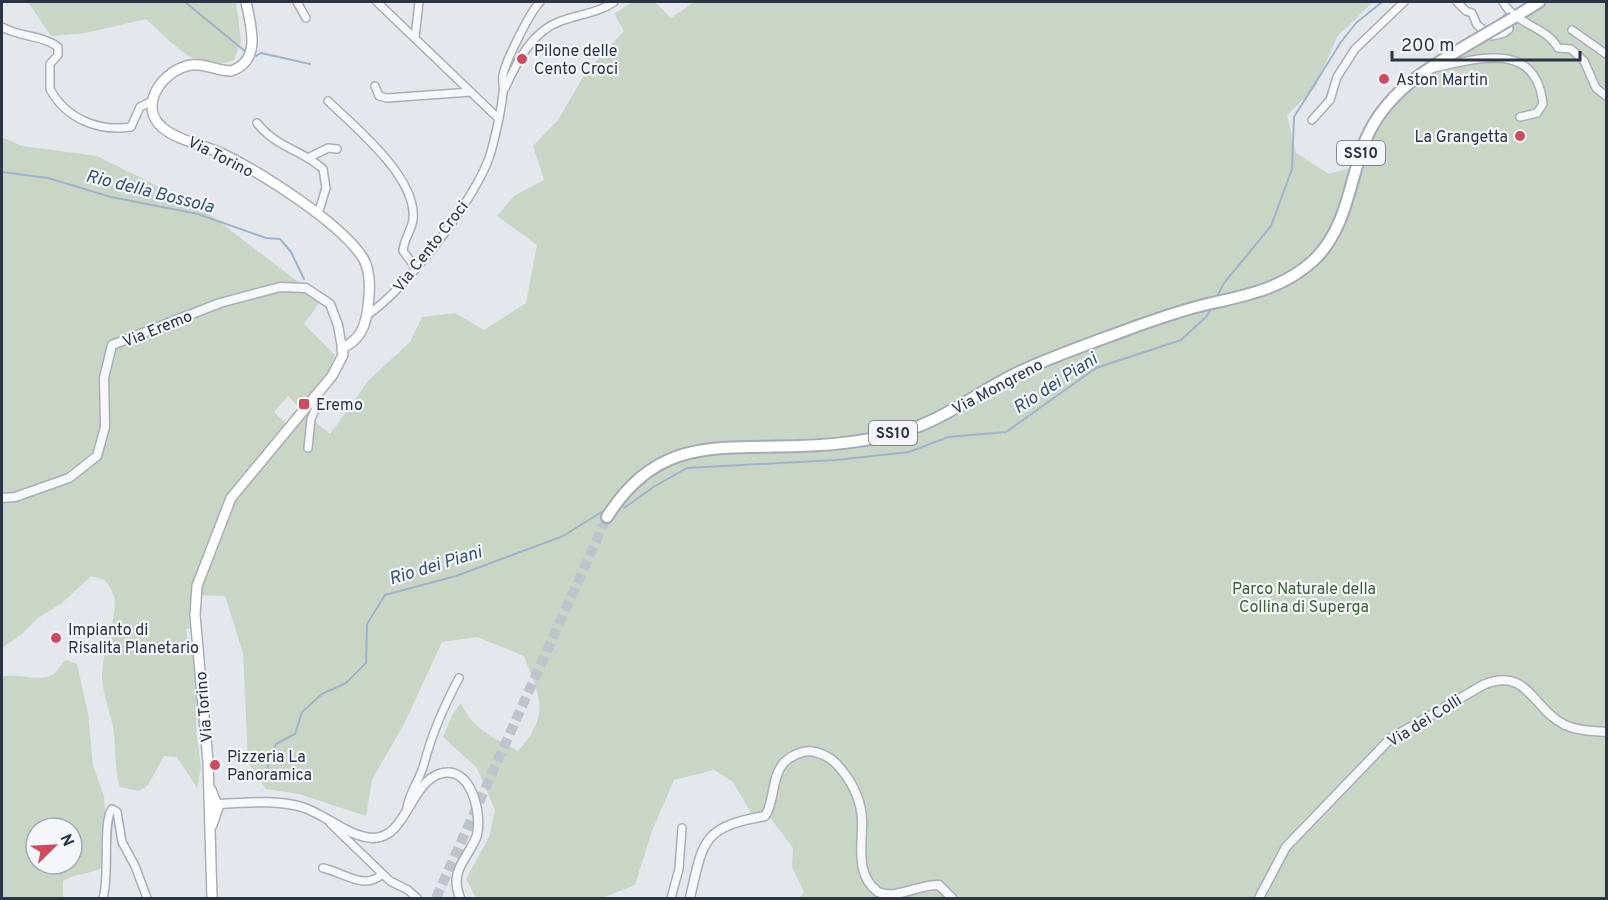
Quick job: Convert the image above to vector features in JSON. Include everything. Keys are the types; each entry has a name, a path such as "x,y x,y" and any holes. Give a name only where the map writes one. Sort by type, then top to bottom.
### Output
{"main road":[{"path":"152,101 164,80 182,68 200,65 231,71 249,60 253,48 246,2"},
{"name":"Via Mongreno","path":"607,517 622,494 639,477 654,466 681,454 708,449 853,442 902,431 947,413 1015,374 1181,310 1272,288 1287,281 1323,251 1341,221 1363,149 1374,124 1398,91 1512,15 1539,2"},
{"name":"Via Torino","path":"152,101 152,114 164,129 242,164 318,214 350,242 364,259 370,280 367,315 358,339 344,350 332,376 231,498 197,586 195,615 213,808 210,836 212,898"}],"street":[{"path":"297,2 306,18"},
{"path":"377,2 499,119"},
{"path":"415,38 419,2"},
{"name":"Via Cento Croci","path":"367,315 384,303 416,267 470,194 490,154 504,90 503,76 509,59 540,2"},
{"path":"504,90 529,44 551,25 604,9 614,2"},
{"path":"1312,120 1330,100 1337,77 1355,49 1404,2"},
{"path":"1457,2 1466,11 1472,13 1477,25 1492,36 1509,29 1505,13 1551,36 1558,48 1571,49 1584,61 1596,88 1606,96"},
{"path":"1503,2 1512,15"},
{"path":"2,27 51,42 58,47 58,55 50,64 50,89 69,112 86,122 101,129 131,127 140,107 152,101"},
{"path":"1572,30 1606,54"},
{"name":"Via Mongreno","path":"1428,69 1497,56 1515,62 1536,80 1543,104 1536,113 1520,117"},
{"path":"375,86 379,96 387,98 471,92"},
{"path":"328,101 392,167 409,195 413,219 403,251 416,267"},
{"path":"257,123 273,141 324,168 326,175 324,200 318,214"},
{"path":"308,158 328,148 337,149"},
{"name":"Via Eremo","path":"2,498 15,497 69,478 97,456 105,427 104,378 112,345 146,330 220,303 280,287 306,288 330,304 344,350"},
{"path":"308,448 311,419 316,408 314,396"},
{"path":"407,808 413,785 423,766 431,736 459,678"},
{"name":"Via dei Colli","path":"1259,898 1286,848 1390,739 1484,685 1497,679 1514,681 1564,724 1582,730 1606,732"},
{"path":"690,898 700,853 710,836 723,825 765,816 772,806 775,782 781,766 792,756 810,751 825,754 838,765 853,784 861,812 859,849 864,873 879,893 897,897 927,884 939,885 952,898"},
{"path":"213,808 246,803 289,805 322,816 362,836 374,838 387,834 397,825 407,808 433,776 446,772 459,775 468,786 475,802 478,826 476,838 458,872 456,888 460,898"},
{"path":"103,898 107,882 107,819 112,809 117,812 122,842 135,866 147,898"},
{"path":"322,816 382,874 417,898"},
{"path":"671,898 679,869 682,828"},
{"path":"323,868 367,883 376,880 382,874"}],"green space":[{"path":"28,2 236,2 241,41 234,60 208,63 186,54 146,19 86,33 51,36"},
{"name":"Parco Naturale della Collina di Superga","path":"633,2 655,2 671,18 694,2 1373,2 1337,37 1315,88 1287,115 1296,153 1329,174 1356,166 1391,103 1432,74 1461,58 1535,2 1606,2 1606,898 799,898 804,892 792,867 793,848 766,812 756,821 733,782 714,770 674,780 652,831 635,885 602,898 476,898 466,879 489,837 495,810 477,768 443,737 452,715 461,703 465,712 477,726 518,751 528,738 539,716 538,695 524,656 477,637 442,642 405,722 372,780 366,816 299,794 266,789 248,762 243,653 225,596 190,595 191,628 186,629 188,646 193,645 197,691 196,729 201,768 197,788 177,757 164,756 148,785 139,791 120,787 113,727 102,678 115,604 113,593 105,580 91,576 62,603 38,618 22,634 2,648 2,137 22,146 97,156 200,207 297,281 320,302 304,324 335,355 328,375 299,407 288,396 274,412 293,430 307,415 330,434 369,380 410,342 422,317 455,313 484,330 526,303 537,245 497,216 514,196 544,180 533,146 558,120 586,72 624,31 614,14"},
{"path":"66,660 77,664 88,713 93,765 104,796 108,848 104,867 84,873 84,816 24,816 24,876 73,876 63,881 63,898 2,898 2,677 38,678 57,671"}],"waterway":[{"path":"185,2 246,52"},
{"name":"Rio dei Piani","path":"1216,299 1224,283 1271,226 1292,169 1294,117 1341,42 1356,23 1382,2"},
{"path":"256,56 261,53 310,64"},
{"name":"Rio della Bossola","path":"2,172 48,178 111,197 198,214 266,238 280,239 291,252 304,279"},
{"name":"Rio dei Piani","path":"624,508 655,486 687,468 836,460 909,452 948,437 1006,432 1096,368 1181,340 1207,316 1212,307"},
{"name":"Rio dei Piani","path":"265,774 276,744 295,734 302,712 322,694 346,683 366,663 367,624 385,595 456,576 563,536 605,510"}],"tunnel":[{"path":"436,898 607,517"}],"place":[{"name":"Pilone delle Cento Croci","path":"522,59"},
{"name":"Aston Martin","path":"1384,79"},
{"name":"La Grangetta","path":"1520,136"},
{"name":"Eremo","path":"304,404"},
{"name":"Impianto di Risalita Planetario","path":"56,638"},
{"name":"Pizzeria La Panoramica","path":"215,765"}]}
